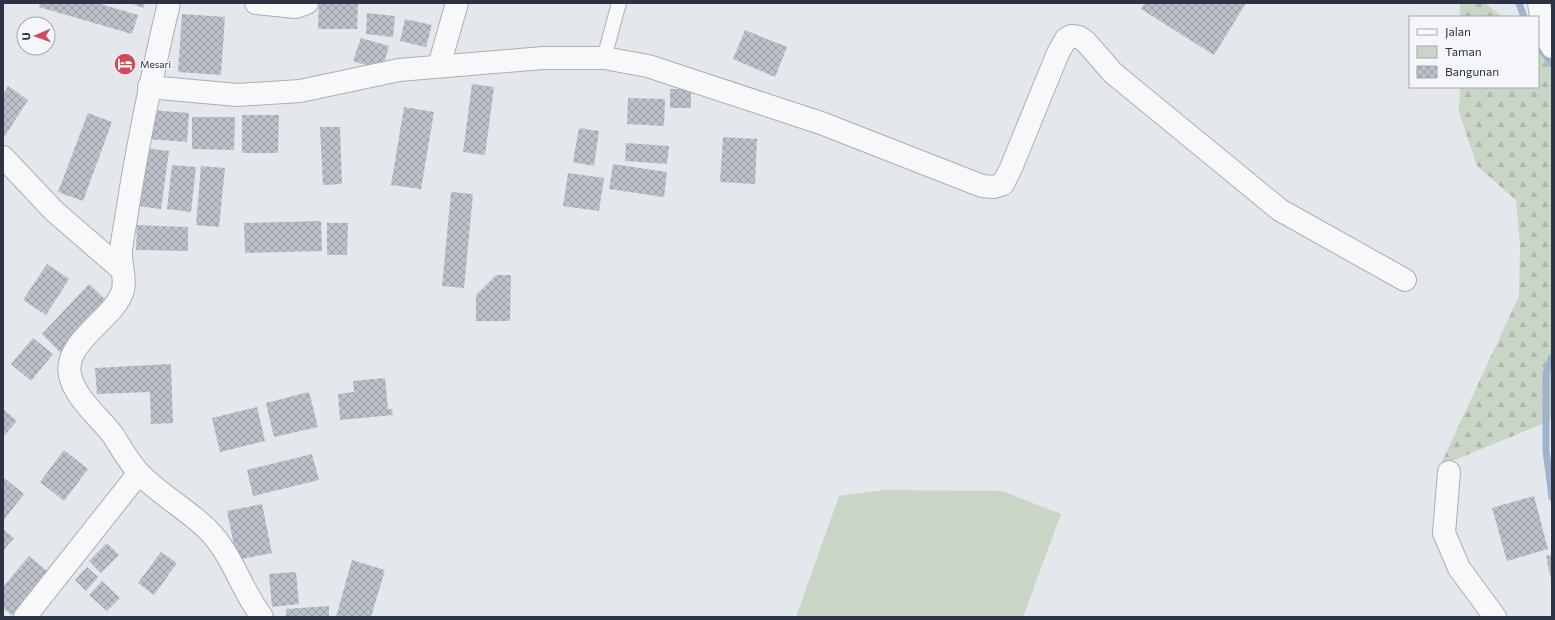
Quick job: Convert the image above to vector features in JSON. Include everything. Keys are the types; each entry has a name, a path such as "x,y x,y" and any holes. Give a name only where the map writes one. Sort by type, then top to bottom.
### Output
{"street":[{"path":"170,3 149,87 126,218 121,251 121,269 124,278 123,290 118,300 80,343 68,365 70,377 77,392 112,434 139,473 208,530 228,556 253,605 262,617"},
{"path":"256,3 296,7 307,3"},
{"path":"439,66 457,3"},
{"path":"1539,3 1543,30 1552,47"},
{"path":"149,87 237,95 300,91 372,74 439,66 484,64 543,58 604,58 648,66 821,123 982,186 994,187 1003,184 1011,168 1058,52 1066,39 1071,36 1078,37 1086,42 1113,73 1280,210 1405,280"},
{"path":"3,157 54,211 121,269"},
{"path":"1449,472 1444,533 1459,568 1495,617"},
{"path":"25,617 139,473"}],"lane":[{"path":"604,58 619,3"}],"green space":[{"path":"1460,3 1485,3 1502,16 1460,16"},
{"path":"1539,44 1552,54 1552,420 1440,466 1519,296 1520,246 1516,200 1477,166 1459,112 1460,88 1539,88"},
{"path":"884,490 1002,491 1061,514 1023,617 796,617 839,496"}],"building":[{"path":"40,3 97,3 138,15 132,34 39,7"},
{"path":"129,3 145,3 143,8"},
{"path":"319,3 358,3 357,29 318,29"},
{"path":"1145,3 1246,3 1214,55 1141,9"},
{"path":"367,13 395,16 393,37 366,34"},
{"path":"182,14 225,17 221,75 178,72"},
{"path":"405,19 432,25 426,47 400,41"},
{"path":"745,30 787,47 775,77 733,59"},
{"path":"361,38 389,46 382,70 353,61"},
{"path":"472,84 494,87 485,155 463,152"},
{"path":"8,86 28,100 3,139 3,95"},
{"path":"670,89 691,89 691,108 670,108"},
{"path":"628,98 665,99 664,126 627,124"},
{"path":"404,107 434,112 421,189 391,185"},
{"path":"150,110 189,113 187,142 148,139"},
{"path":"88,113 112,122 83,201 58,192"},
{"path":"242,115 279,115 278,153 242,153"},
{"path":"192,117 235,117 234,150 192,149"},
{"path":"320,127 340,127 342,184 323,185"},
{"path":"579,128 599,131 594,166 573,162"},
{"path":"723,137 757,139 755,184 720,182"},
{"path":"626,143 669,146 667,164 625,161"},
{"path":"145,148 169,151 161,209 137,206"},
{"path":"613,164 667,172 664,197 609,189"},
{"path":"172,165 196,167 191,212 167,209"},
{"path":"201,166 225,168 219,227 196,225"},
{"path":"568,173 604,178 599,211 563,206"},
{"path":"451,192 473,194 464,288 442,286"},
{"path":"321,221 322,251 245,253 244,223"},
{"path":"327,223 348,223 347,255 327,255"},
{"path":"137,225 188,227 188,251 136,250"},
{"path":"47,264 69,279 46,315 23,300"},
{"path":"496,275 511,275 510,321 476,321 476,295"},
{"path":"89,284 108,302 60,352 42,334"},
{"path":"33,338 53,354 31,381 11,364"},
{"path":"171,364 173,423 151,424 150,392 97,394 95,368"},
{"path":"385,378 388,409 392,409 393,415 340,420 338,394 354,392 353,381"},
{"path":"309,392 318,427 274,437 266,403"},
{"path":"257,407 265,441 220,452 212,418"},
{"path":"3,409 17,421 3,437"},
{"path":"64,450 88,469 64,501 40,482"},
{"path":"312,454 319,480 253,496 247,470"},
{"path":"3,477 24,494 3,521"},
{"path":"1534,496 1548,549 1507,561 1492,508"},
{"path":"262,504 272,553 237,560 227,511"},
{"path":"3,529 14,538 3,551"},
{"path":"107,543 119,555 101,573 89,561"},
{"path":"161,552 177,563 154,595 138,583"},
{"path":"1552,555 1552,579 1551,579 1546,556"},
{"path":"29,556 47,571 12,615 3,608 3,587"},
{"path":"352,560 385,570 371,617 336,617"},
{"path":"87,567 98,577 86,591 75,580"},
{"path":"296,572 299,604 272,607 269,574"},
{"path":"102,581 120,598 107,611 89,595"},
{"path":"329,606 329,617 286,617 286,609"}],"waterway":[{"path":"1519,3 1524,16"},
{"path":"1541,49 1552,64"},
{"path":"1552,357 1546,373 1546,451 1552,497"}],"place":[{"name":"Mesari","path":"125,64"}]}
